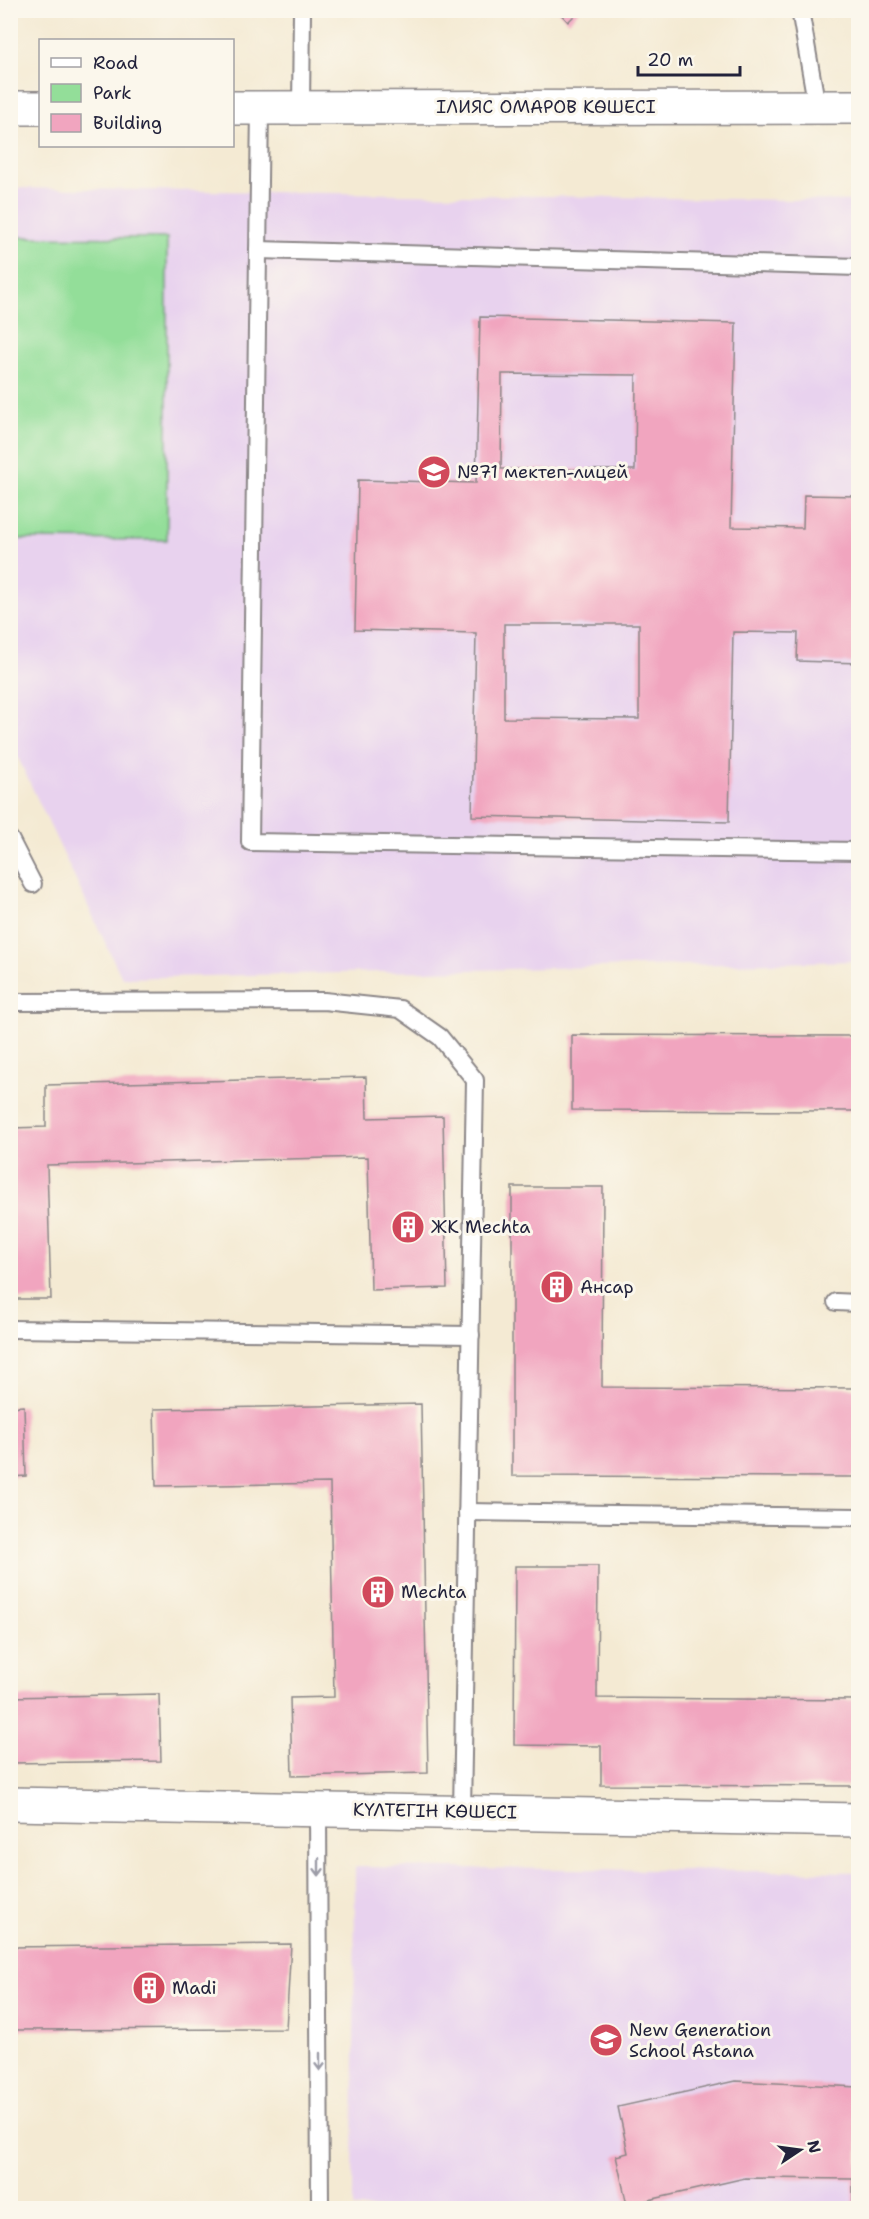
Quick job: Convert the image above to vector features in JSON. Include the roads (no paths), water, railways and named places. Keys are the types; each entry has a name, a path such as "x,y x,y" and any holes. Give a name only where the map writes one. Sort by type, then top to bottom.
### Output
{"street":[{"name":"ІЛИЯС ОМАРОВ КӨШЕСІ","path":"246,108 858,107"},
{"path":"10,108 39,108"},
{"name":"КҮЛТЕГІН КӨШЕСІ","path":"10,1804 858,1820"}],"lane":[{"path":"301,108 302,10"},
{"path":"800,10 817,107"},
{"path":"246,108 258,250 250,842 858,851"},
{"path":"258,250 858,267"},
{"path":"10,838 33,884"},
{"path":"10,1002 324,1001 400,1009 440,1037 475,1080 462,1811"},
{"path":"836,1302 858,1303"},
{"path":"10,1329 471,1335"},
{"path":"467,1512 858,1517"},
{"path":"318,1809 320,2208"}],"place":[{"name":"№71 мектеп-лицей","path":"434,472"},
{"name":"ЖК Mechta","path":"408,1227"},
{"name":"Ансар","path":"557,1287"},
{"name":"Mechta","path":"378,1592"},
{"name":"Madi","path":"149,1988"},
{"name":"New Generation School Astana","path":"606,2040"}]}
